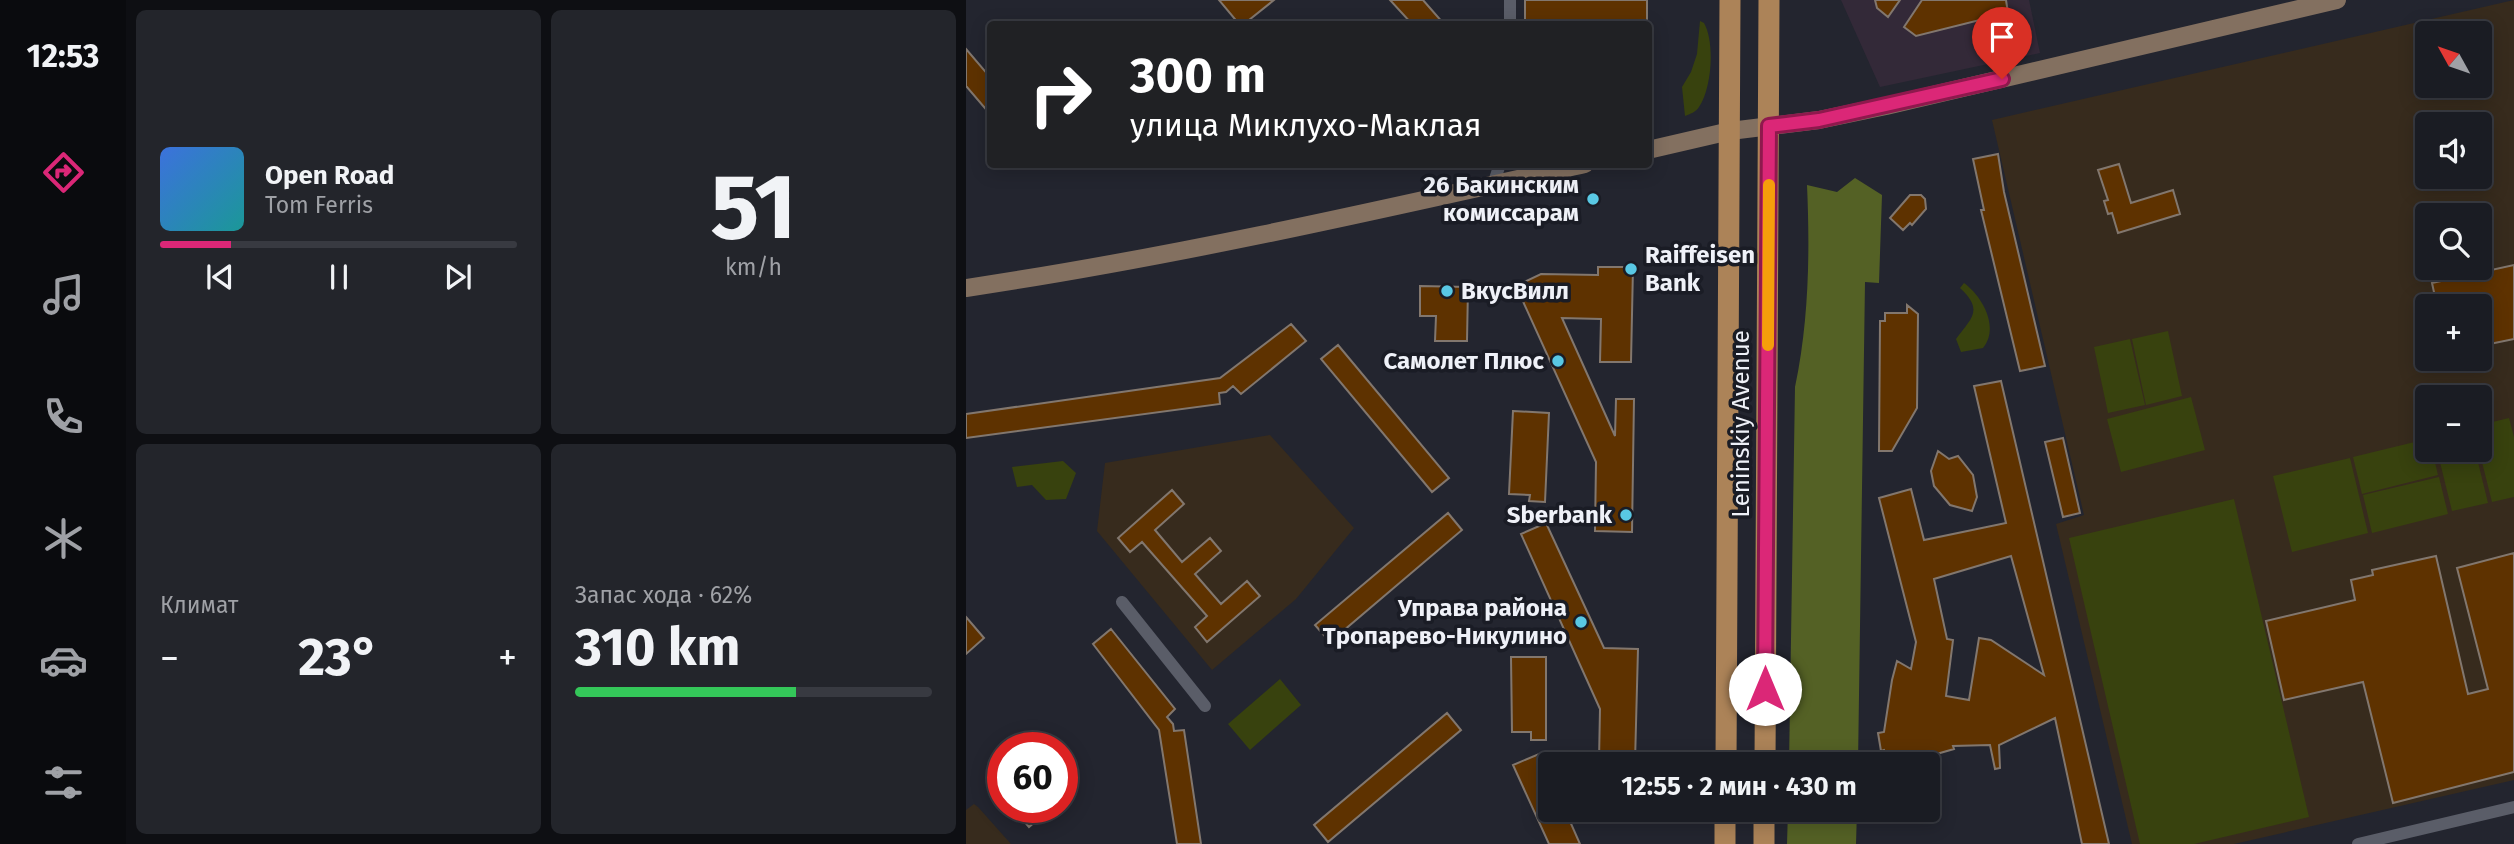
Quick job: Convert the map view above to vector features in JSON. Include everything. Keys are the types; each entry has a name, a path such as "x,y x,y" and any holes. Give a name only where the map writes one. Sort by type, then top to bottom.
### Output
{"main road":[{"name":"Leninskiy Avenue","path":"1726,752 1730,0"},
{"name":"Leninskiy Avenue","path":"1765,752 1769,0"},
{"path":"1652,149 1730,131 1819,120 1886,106 2337,0"},
{"path":"966,288 1124,261 1477,190 1567,168"},
{"path":"1725,822 1725,844"},
{"path":"1764,822 1764,844"}],"street":[{"path":"1510,0 1510,21"},
{"path":"1493,185 1499,168"},
{"path":"1122,603 1205,706"},
{"path":"2358,844 2514,807"}],"shaded area":[{"path":"1841,0 2029,0 2040,53 1880,87"},
{"path":"2514,0 2514,780 2234,844 2132,844 2056,524 2084,515 1992,120 2415,23 2415,98 2492,98 2492,21 2423,21"},
{"path":"1270,435 1354,528 1296,599 1212,670 1097,531 1105,463"},
{"path":"974,804 978,807 987,817 987,823 992,823 1011,844 966,844 966,810"}],"green space":[{"path":"1700,21 1704,23 1710,41 1709,77 1699,107 1685,116 1682,87 1697,54"},
{"path":"1855,178 1882,195 1879,283 1865,282 1858,752 1789,752 1795,387 1807,286 1807,185 1837,192"},
{"path":"1964,283 1977,296 1987,312 1990,331 1983,348 1961,352 1956,339 1973,315 1972,303 1960,288"},
{"path":"2168,331 2182,396 2146,405 2132,339"},
{"path":"2130,339 2145,405 2108,413 2094,347"},
{"path":"2191,397 2205,450 2121,472 2107,419"},
{"path":"2509,418 2514,437 2514,497 2492,502 2482,462 2492,462 2492,422"},
{"path":"2415,442 2415,462 2435,462 2438,475 2362,494 2353,457"},
{"path":"2350,458 2368,533 2292,552 2273,476"},
{"path":"1063,461 1076,473 1066,499 1046,500 1032,485 1017,487 1012,467"},
{"path":"2440,462 2478,462 2488,503 2452,511"},
{"path":"2439,477 2448,514 2372,533 2363,495"},
{"path":"2234,499 2309,817 2194,844 2140,844 2069,538"},
{"path":"1280,679 1301,705 1250,750 1228,724"},
{"path":"1788,822 1857,822 1856,844 1787,844"}],"building":[{"path":"1219,0 1274,0 1248,21 1236,21"},
{"path":"1390,0 1423,0 1441,21 1409,21"},
{"path":"1525,0 1647,0 1647,21 1525,21"},
{"path":"1875,0 1900,0 1888,17 1877,8"},
{"path":"1922,0 2006,0 2008,13 1916,36 1904,27"},
{"path":"966,49 987,74 987,110 966,86"},
{"path":"1998,154 2004,192 2045,366 2020,371 1981,210 1984,210 1973,159"},
{"path":"2119,164 2131,203 2173,190 2180,214 2118,233 2112,213 2108,214 2104,201 2108,200 2098,170"},
{"path":"1910,195 1921,195 1925,199 1926,209 1912,225 1910,223 1903,230 1890,218"},
{"path":"2514,265 2514,339 2492,344 2492,294 2434,294 2432,283 2446,280 2492,280 2492,270"},
{"path":"1598,267 1633,267 1631,362 1600,362 1601,319 1562,318 1615,436 1616,399 1634,399 1632,532 1595,531 1596,462 1516,286 1541,274 1598,275"},
{"path":"1420,286 1468,287 1467,341 1435,341 1436,316 1420,316"},
{"path":"1907,305 1918,314 1917,408 1892,451 1879,451 1880,321 1885,321 1885,313 1907,313"},
{"path":"1291,324 1306,341 1241,394 1233,386 1226,392 1219,393 1220,404 966,438 966,414 1220,378"},
{"path":"1338,345 1449,478 1432,492 1321,359"},
{"path":"2001,381 2109,844 2082,844 2055,718 1999,745 2000,768 1995,769 1990,745 1953,746 1954,749 1940,753 1881,751 1878,733 1884,732 1897,661 1911,669 1916,642 1879,498 1911,489 1924,540 2006,523 1974,386","holes":["2011,556 2044,675 1991,640 1979,638 1969,700 1946,696 1953,640 1947,639 1934,579"]},
{"path":"1513,411 1549,413 1545,502 1529,501 1530,495 1509,494"},
{"path":"2063,438 2080,513 2063,517 2045,442"},
{"path":"1938,451 1949,459 1958,456 1973,475 1977,497 1972,511 1950,505 1934,486 1931,471"},
{"path":"1172,490 1184,504 1155,530 1182,562 1210,538 1221,551 1195,574 1221,604 1247,581 1260,596 1207,642 1195,627 1207,616 1142,542 1130,552 1118,538"},
{"path":"1448,513 1462,530 1330,642 1315,625"},
{"path":"1546,523 1604,648 1638,649 1635,752 1599,752 1600,709 1521,534"},
{"path":"2514,553 2514,772 2393,803 2363,682 2284,700 2266,621 2355,600 2351,580 2373,575 2372,570 2436,556 2468,694 2488,689 2457,568"},
{"path":"966,617 984,638 966,654"},
{"path":"1111,629 1175,709 1167,717 1173,724 1174,731 1184,730 1201,844 1177,844 1159,730 1093,644"},
{"path":"1511,657 1546,657 1546,740 1531,740 1531,732 1512,732"},
{"path":"1447,713 1461,730 1328,842 1314,825"},
{"path":"1538,754 1538,820 1513,765"},
{"path":"1539,822 1570,822 1580,844 1549,844"}],"slow traffic":[{"path":"1768,345 1769,185"}],"place":[{"name":"26 Бакинским комиссарам","path":"1593,199"},
{"name":"Raiffeisen Bank","path":"1631,269"},
{"name":"ВкусВилл","path":"1447,291"},
{"name":"Самолет Плюс","path":"1558,361"},
{"name":"Sberbank","path":"1626,515"},
{"name":"Управа района Тропарево-Никулино","path":"1581,622"}],"route":[{"path":"1765,689 1769,126 1819,120 2002,79"}]}
